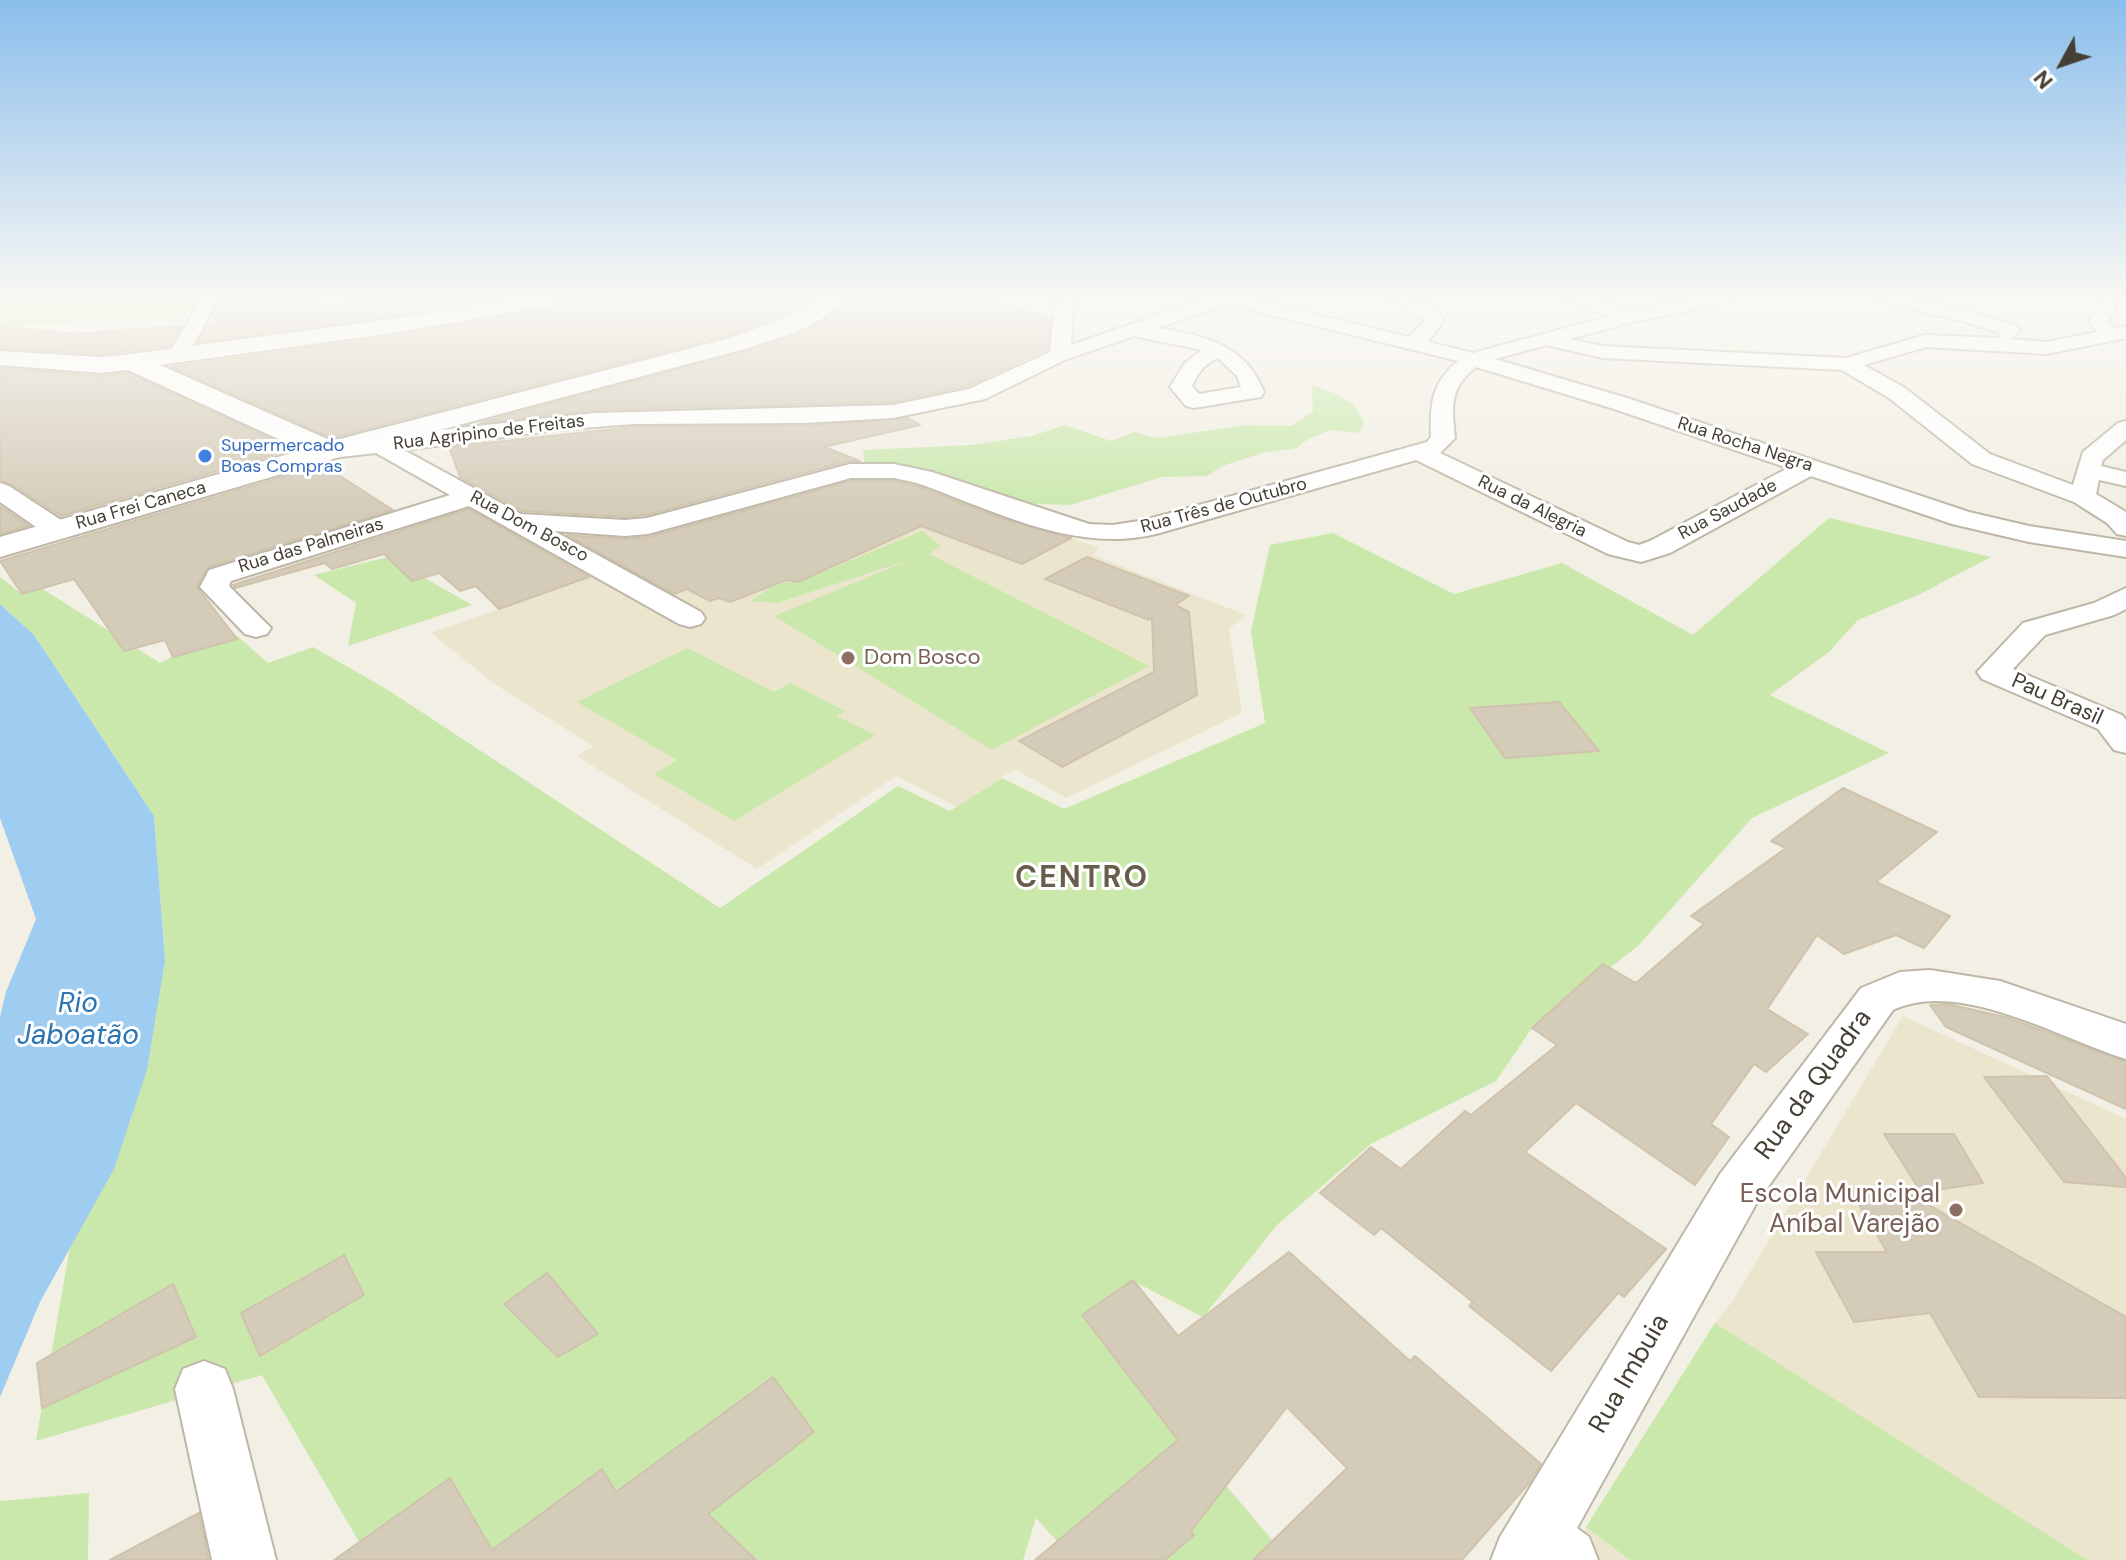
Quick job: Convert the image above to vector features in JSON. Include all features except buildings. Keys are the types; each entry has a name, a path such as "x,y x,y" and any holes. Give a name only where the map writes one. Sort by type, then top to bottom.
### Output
{"street":[{"path":"151,371 329,451"},
{"name":"Rua Frei Caneca","path":"0,547 329,451 375,444 639,371"},
{"name":"Rua Agripino de Freitas","path":"375,444 632,417 872,415 922,408 977,394 1030,371"},
{"path":"1421,453 1440,443 1443,438 1440,398 1457,371"},
{"name":"Rua Rocha Negra","path":"1510,371 1984,524 2126,549"},
{"path":"1859,371 1897,393 1981,459 2083,497 2116,517 2126,528"},
{"path":"2083,497 2087,470 2095,451 2122,435"},
{"name":"Rua Dom Bosco","path":"375,444 690,618"},
{"name":"Rua Três de Outubro","path":"514,521 625,528 648,526 850,471 873,470 923,477 1063,526 1113,533 1147,528 1421,453"},
{"name":"Rua da Alegria","path":"1421,453 1618,548 1645,553"},
{"name":"Rua Saudade","path":"1645,553 1811,466"},
{"path":"2087,470 2126,479"},
{"path":"0,491 58,530"},
{"name":"Rua das Palmeiras","path":"256,628 214,587 219,576 472,497"},
{"name":"Pau Brasil","path":"2126,597 2104,609 2034,629 1993,672 2110,722 2126,743"},
{"name":"Rua da Quadra","path":"1738,1189 1884,993 1909,984 1957,986 2045,1012 2126,1042"},
{"name":"Rua Imbuia","path":"1542,1552 1738,1189"},
{"path":"204,1389 244,1560"}],"shaded area":[{"name":"Dom Bosco","path":"848,479 911,480 1099,548 1093,555 1246,615 1229,629 1242,713 1066,798 1015,769 957,807 896,776 757,869 577,756 593,746 493,683 431,633 590,577 574,566 584,561"},
{"name":"Escola Municipal Aníbal Varejão","path":"1903,1016 2126,1119 2126,1560 1586,1560 1573,1549 1715,1323 1732,1302"}],"green space":[{"path":"1312,385 1351,403 1364,425 1358,433 1330,430 1308,439 1297,448 1266,452 1222,466 1207,476 1162,477 1070,505 1035,504 931,472 865,465 863,450 970,445 1032,436 1065,425 1111,441 1134,432 1157,438 1245,425 1291,426 1313,411"},
{"path":"1829,518 1991,557 1920,594 1858,620 1829,652 1770,695 1889,753 1752,818 1638,946 1532,1028 1496,1081 1371,1144 1278,1224 1203,1317 1133,1281 1083,1316 1289,1560 1074,1560 1036,1518 1023,1560 496,1560 450,1478 359,1542 262,1375 36,1441 70,1247 131,1120 165,959 154,816 34,635 0,604 0,577 22,594 41,588 160,663 228,628 268,663 313,647 388,690 720,908 898,786 950,811 1002,778 1064,809 1265,723 1251,631 1270,545 1333,533 1454,594 1562,563 1693,635"},
{"path":"922,531 941,546 929,554 1149,666 992,750 774,616 912,559 777,603 750,601 778,583 798,582"},
{"path":"388,557 472,605 348,646 356,603 314,575"},
{"path":"687,648 774,692 790,683 845,711 837,716 875,735 734,821 654,774 677,760 577,702"},
{"path":"1715,1323 2087,1560 1630,1560 1586,1527"},
{"path":"89,1493 88,1560 0,1560 0,1501"}],"water":[{"name":"Rio Jaboatão","path":"0,604 34,635 154,816 165,960 147,1070 114,1169 40,1302 0,1397 0,1017 6,992 36,919 0,818"}],"place":[{"name":"Supermercado Boas Compras","path":"205,456"},
{"name":"Dom Bosco","path":"848,658"},
{"name":"Escola Municipal Aníbal Varejão","path":"1956,1210"}],"district":[{"name":"CENTRO","path":"1082,879"}]}
